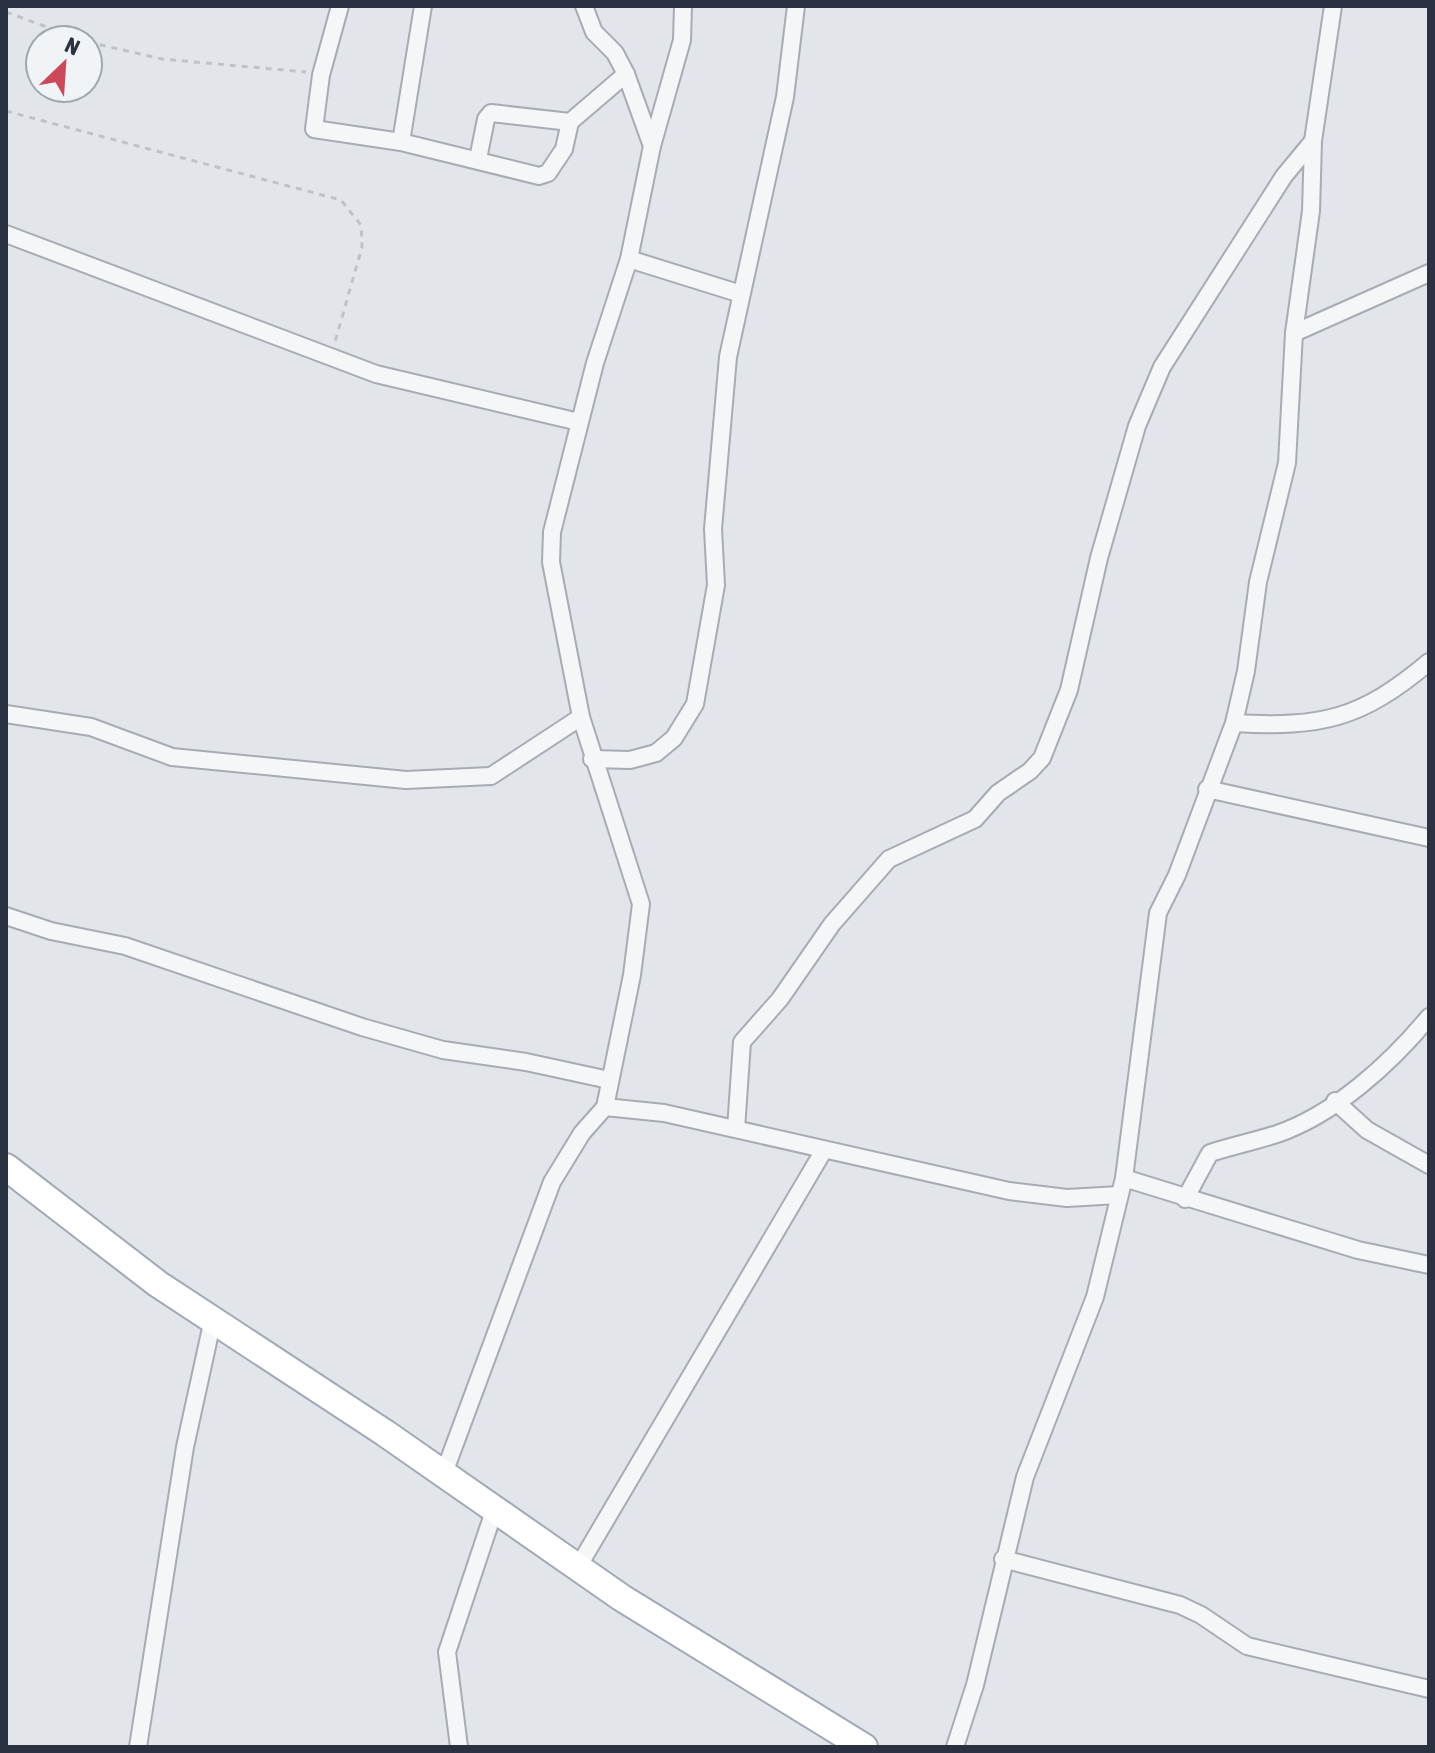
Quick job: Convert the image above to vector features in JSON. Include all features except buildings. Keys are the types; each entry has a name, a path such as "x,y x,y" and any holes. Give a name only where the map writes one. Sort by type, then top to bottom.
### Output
{"main road":[{"path":"6,1167 158,1284 444,1473 622,1598 864,1747"}],"street":[{"path":"340,6 321,75 314,129 401,142 539,176 548,173 564,149 570,122 626,74"},
{"path":"401,142 423,6"},
{"path":"584,6 594,32 615,53 626,74 652,146"},
{"path":"444,1473 552,1182 582,1133 605,1107 632,975 641,904 581,717 551,562 552,532 579,422 629,259 684,14 698,6"},
{"path":"781,6 790,28"},
{"path":"592,759 630,760 656,753 674,738 695,704 716,585 713,529 719,426 741,294 785,97 790,28 796,6"},
{"path":"955,1747 975,1685 1025,1477 1095,1297 1124,1178 1158,913 1177,875 1234,723 1246,671 1258,582 1287,463 1294,333 1311,211 1313,141 1333,6"},
{"path":"478,159 486,119 491,113 570,122"},
{"path":"736,1129 742,1042 780,999 832,924 889,859 975,819 998,793 1030,771 1042,758 1069,690 1099,558 1137,426 1162,367 1284,176 1313,141"},
{"path":"6,234 405,382 579,422"},
{"path":"629,259 741,294"},
{"path":"1294,333 1429,273"},
{"path":"1234,723 1289,726 1345,716 1390,693 1429,662"},
{"path":"6,714 91,727 172,757 406,780 491,776 581,717"},
{"path":"1207,789 1429,838"},
{"path":"6,916 51,931 125,946 362,1027 443,1050 526,1062 609,1080"},
{"path":"1185,1199 1210,1153 1279,1133 1368,1081 1429,1017"},
{"path":"1335,1101 1367,1130 1411,1158 1429,1165"},
{"path":"605,1107 664,1113 1009,1191 1067,1198 1119,1195"},
{"path":"578,1567 824,1150"},
{"path":"1124,1178 1358,1250 1429,1265"},
{"path":"138,1747 185,1447 213,1319"},
{"path":"459,1747 447,1652 495,1508"},
{"path":"1003,1559 1180,1605 1201,1615 1247,1646 1429,1689"}],"path":[{"path":"6,12 39,24"},
{"path":"104,46 162,59 321,75"},
{"path":"6,111 341,200 361,225 362,247 349,303 330,356"}]}
